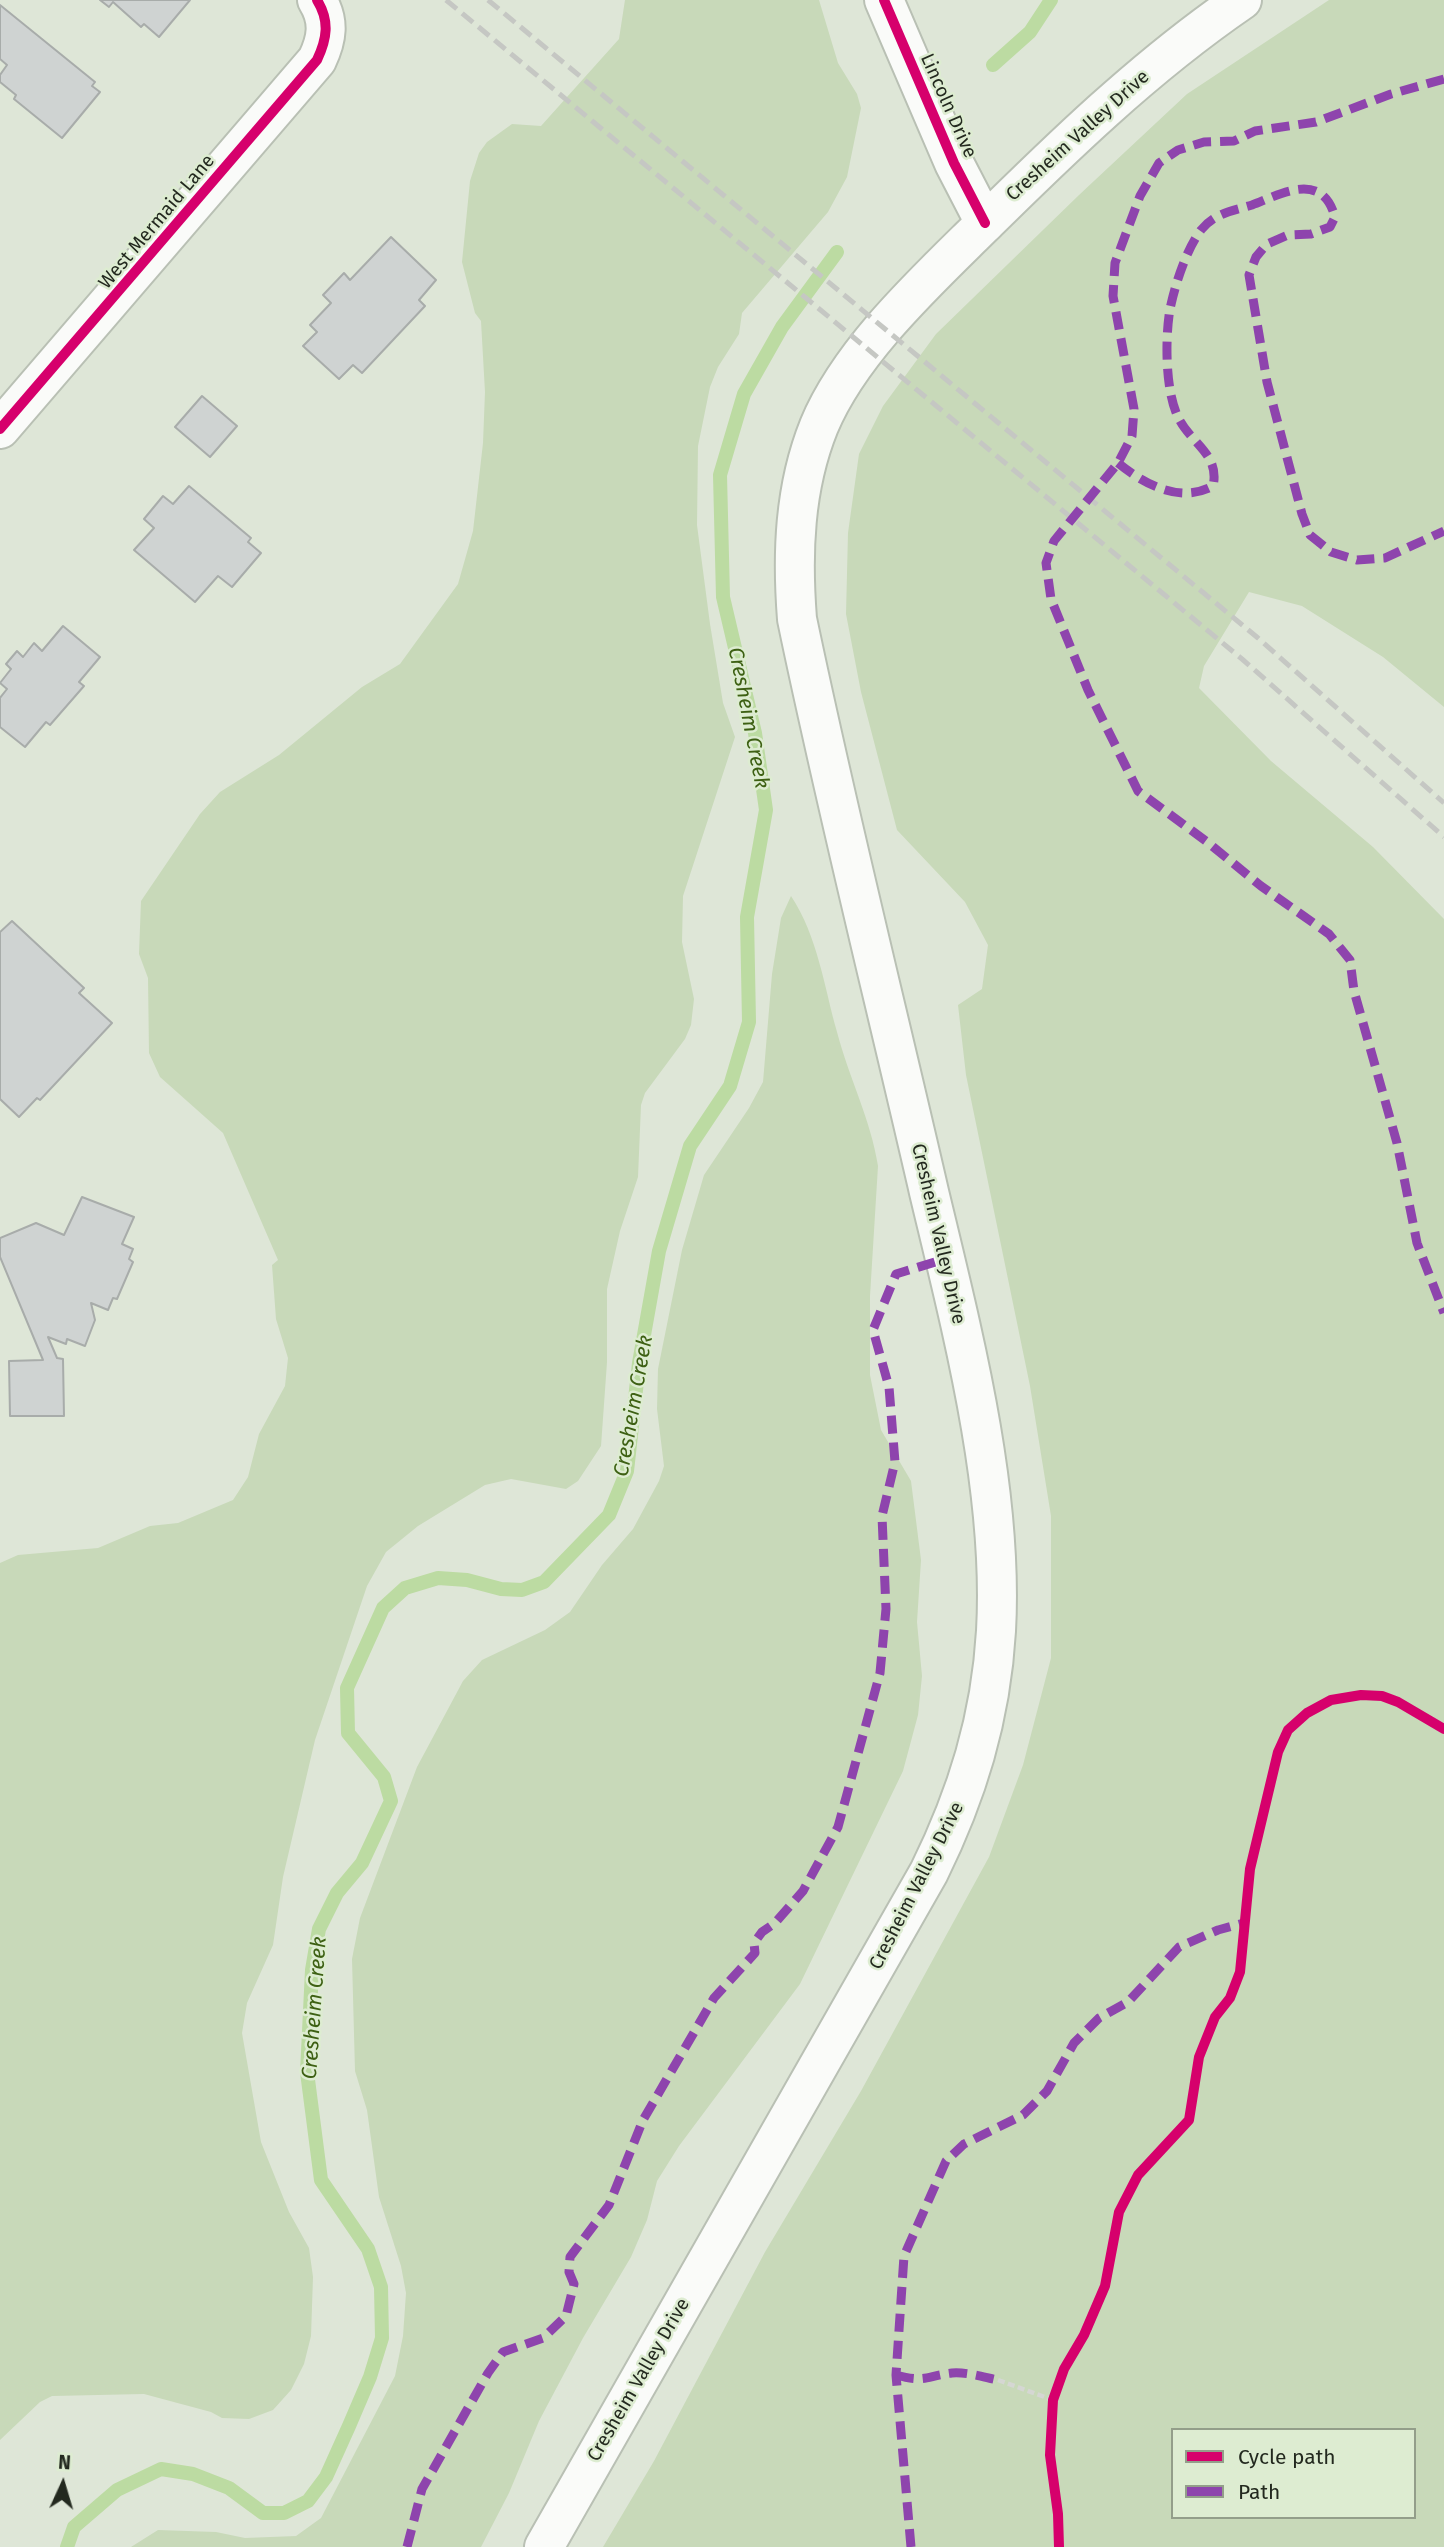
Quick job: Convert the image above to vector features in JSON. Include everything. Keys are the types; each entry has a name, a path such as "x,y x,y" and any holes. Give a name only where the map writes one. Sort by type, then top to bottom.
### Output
{"main road":[{"name":"Lincoln Drive","path":"884,0 954,163 985,223"},
{"name":"Cresheim Valley Drive","path":"544,2547 929,1872 970,1780 982,1734 995,1645 997,1580 984,1453 949,1273 797,619 794,584 798,504 807,465 819,426 836,393 902,308 1096,116 1151,69 1242,0"},
{"name":"West Mermaid Lane","path":"0,429 317,60 325,43 322,14"}],"path":[{"path":"998,2380 1053,2400"}],"green space":[{"path":"625,0 819,0 838,63 857,94 861,108 847,177 828,212 742,313 739,334 718,367 710,387 698,446 697,525 723,703 735,737 683,896 682,942 694,999 691,1025 685,1039 645,1093 641,1105 638,1177 620,1231 607,1289 607,1362 601,1446 578,1481 566,1489 511,1479 485,1485 418,1526 386,1552 367,1586 315,1740 283,1877 273,1945 247,2003 242,2033 261,2142 289,2212 309,2248 313,2277 311,2336 304,2364 291,2390 273,2410 249,2419 222,2418 211,2412 144,2394 52,2396 40,2402 0,2440 0,1563 18,1555 98,1548 150,1526 178,1523 233,1500 248,1477 259,1434 285,1386 288,1358 276,1319 272,1265 278,1260 223,1133 160,1077 149,1053 148,978 139,954 141,901 200,814 220,792 279,755 362,687 400,664 458,584 473,531 483,443 485,392 481,321 475,313 462,262 470,181 479,153 487,142 512,124 541,126 619,39"},
{"path":"1329,0 1444,0 1444,707 1383,657 1302,606 1249,592 1204,666 1199,688 1271,761 1373,847 1444,919 1444,2547 603,2547 654,2461 765,2252 861,2091 989,1857 1023,1765 1051,1658 1051,1516 1030,1386 966,1075 958,1005 982,989 988,945 965,902 897,830 861,692 846,614 848,533 859,454 883,406 936,334 1187,94"},
{"path":"791,896 814,945 878,1166 870,1296 870,1375 881,1430 911,1481 921,1560 917,1622 922,1676 918,1715 903,1771 800,1984 679,2146 657,2181 647,2220 631,2257 583,2338 539,2421 509,2493 481,2547 131,2547 158,2530 216,2532 245,2538 296,2536 321,2518 395,2376 403,2336 406,2293 401,2266 379,2197 367,2110 355,2071 352,1959 360,1918 417,1767 463,1681 482,1660 545,1630 570,1612 602,1565 633,1529 659,1481 664,1466 657,1409 658,1369 682,1250 704,1175 749,1108 763,1082 772,974 781,918"}],"building":[{"path":"100,0 190,0 159,37 144,24 141,27 113,2 109,7"},
{"path":"0,5 95,82 92,86 100,92 62,138 14,99 16,95 0,82 0,75 7,65 0,59"},
{"path":"391,237 436,280 419,300 425,306 362,373 353,365 339,379 303,346 317,332 310,325 331,303 323,295 344,273 350,280"},
{"path":"202,396 237,426 210,457 175,427"},
{"path":"189,486 251,538 248,542 261,553 232,587 218,576 195,602 134,550 154,528 144,519 163,496 173,504"},
{"path":"63,626 100,657 79,682 84,686 50,725 46,722 25,747 0,727 0,698 7,689 0,683 11,669 6,664 17,651 23,657 34,643 42,651"},
{"path":"12,921 84,988 79,993 112,1023 40,1100 37,1098 19,1117 0,1099 0,932"},
{"path":"82,1197 134,1217 122,1244 133,1249 129,1259 133,1262 117,1299 113,1298 108,1310 91,1303 95,1320 85,1346 67,1339 66,1344 48,1337 57,1358 63,1359 64,1416 10,1416 9,1361 43,1360 0,1257 0,1238 36,1223 64,1235"}],"waterway":[{"name":"Cresheim Creek","path":"993,65 1030,32 1051,0"},
{"name":"Cresheim Creek","path":"67,2547 74,2527 117,2490 161,2469 193,2474 229,2488 263,2513 284,2513 308,2501 326,2477 370,2377 382,2338 381,2287 368,2249 321,2180 307,2072 312,1970 319,1929 337,1893 362,1863 391,1801 384,1777 348,1733 347,1688 383,1608 405,1588 438,1578 467,1580 501,1589 522,1590 544,1582 609,1515 627,1471 639,1363 659,1251 690,1146 730,1086 749,1022 747,917 766,810 755,733 723,597 720,475 744,394 782,327 837,252"}],"railway":[{"path":"446,0 1242,659 1444,837"},
{"path":"488,0 1258,638 1444,803"}],"marked path":[{"path":"1444,79 1391,94 1316,122 1255,131 1234,141 1204,142 1178,150 1159,163 1140,196 1115,263 1113,296 1134,409 1132,436 1118,463 1054,541 1046,563 1051,599 1088,690 1138,791 1261,886 1329,934 1350,960 1354,991 1397,1143 1417,1243 1444,1313"},
{"path":"1118,463 1139,478 1175,492 1201,491 1213,486 1214,475 1209,458 1184,428 1171,395 1167,335 1178,279 1186,257 1206,224 1224,213 1288,192 1311,190 1321,194 1329,203 1335,217 1330,227 1311,234 1288,235 1267,244 1256,257 1249,275 1267,382 1310,535 1331,552 1357,560 1385,558 1444,531"},
{"path":"407,2547 422,2489 488,2373 503,2352 543,2338 566,2316 574,2284 569,2272 570,2257 609,2205 643,2120 714,1998 755,1953 754,1943 762,1932 775,1923 803,1891 838,1827 880,1673 886,1609 882,1516 895,1462 889,1387 873,1330 896,1274 945,1259"},
{"path":"911,2547 896,2375 904,2256 946,2161 964,2144 1023,2115 1047,2091 1074,2043 1099,2018 1128,2002 1179,1947 1218,1930 1244,1923"},
{"path":"896,2375 920,2379 958,2373 998,2380"}],"cycle path":[{"path":"0,429 317,60 326,30 324,15 317,0"},
{"path":"884,0 954,163 985,223"},
{"path":"1059,2547 1058,2514 1050,2455 1053,2400 1064,2369 1084,2335 1105,2286 1119,2212 1138,2175 1189,2120 1199,2057 1215,2017 1230,1998 1240,1972 1250,1869 1278,1752 1288,1730 1307,1713 1331,1700 1361,1695 1382,1696 1398,1702 1444,1729"}]}
